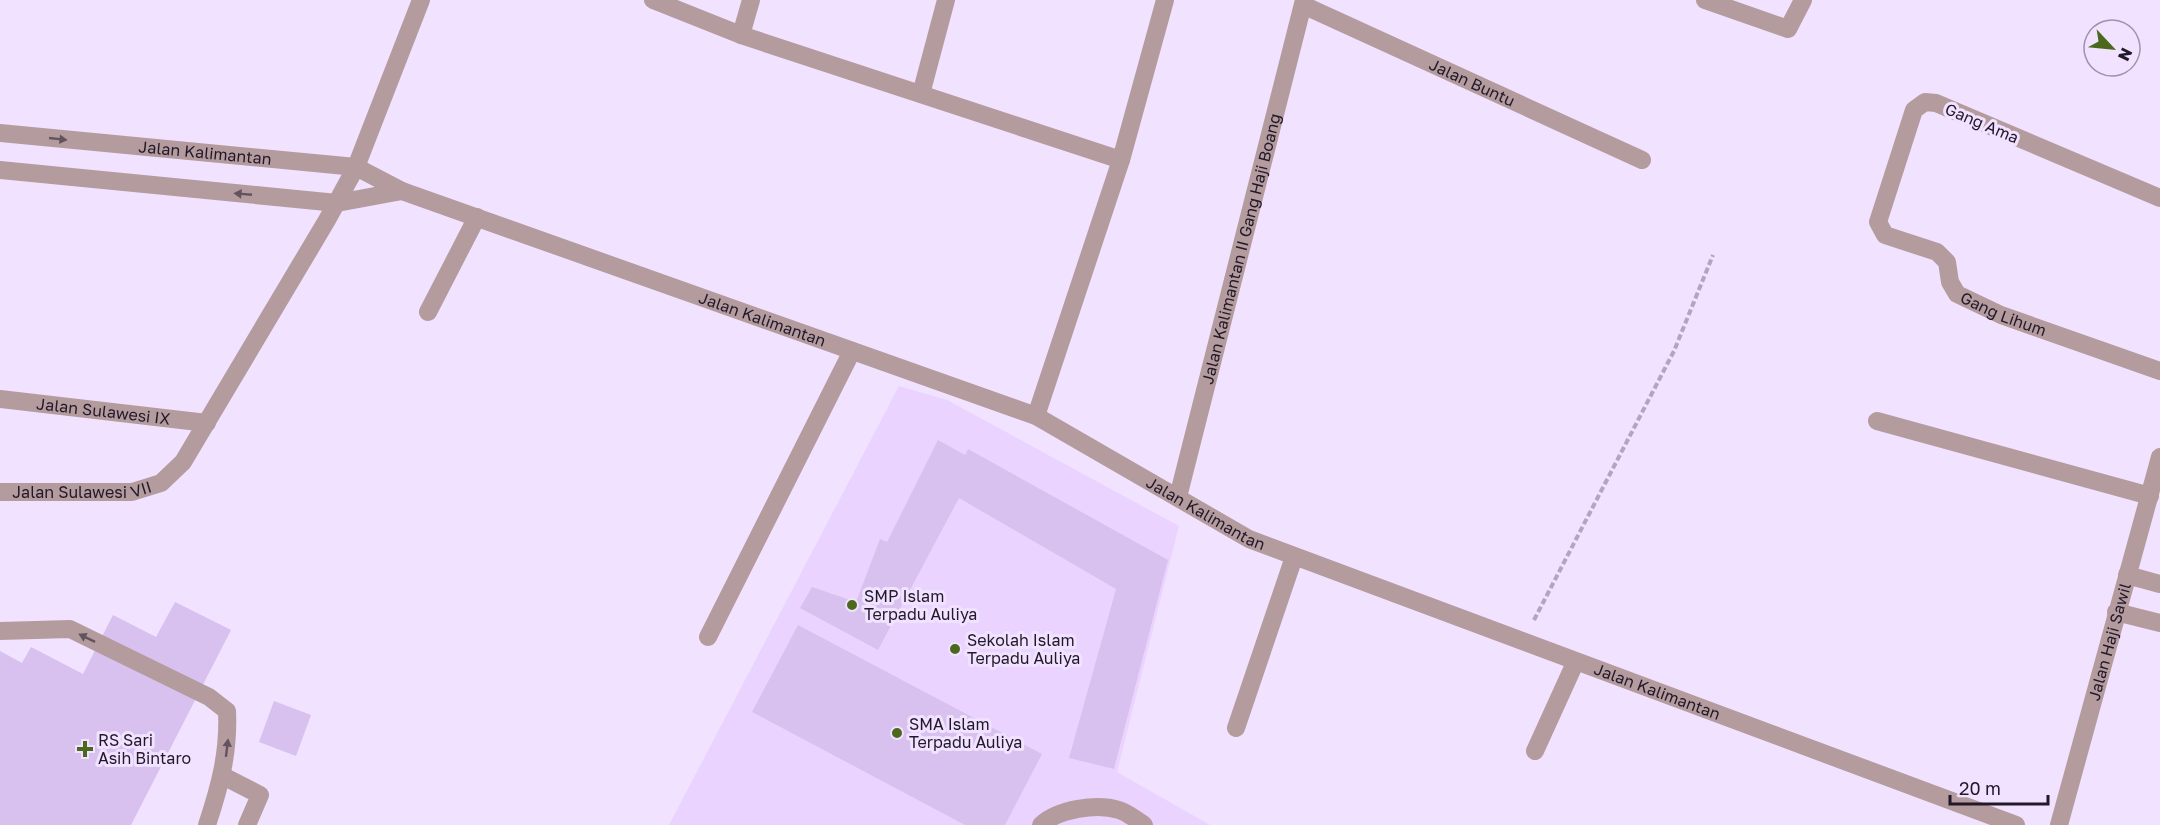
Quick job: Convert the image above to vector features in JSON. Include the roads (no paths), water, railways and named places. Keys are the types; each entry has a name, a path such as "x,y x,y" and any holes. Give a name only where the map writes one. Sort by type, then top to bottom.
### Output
{"street":[{"name":"Jalan Sulawesi VII","path":"0,492 132,492 161,483 183,462 337,203 356,167 421,0"},
{"path":"653,0 741,35 1121,160"},
{"path":"741,35 751,0"},
{"path":"921,94 946,0"},
{"path":"1036,416 1121,160 1165,0"},
{"path":"1705,0 1788,29 1803,0"},
{"name":"Jalan Buntu","path":"1303,2 1642,160"},
{"name":"Jalan Kalimantan II Gang Haji Boang","path":"1178,497 1303,2"},
{"name":"Gang Ama","path":"1878,222 1914,110 1924,102 1936,103 2160,198"},
{"name":"Jalan Kalimantan","path":"0,133 356,167 402,191 1036,416 1249,539 1575,663 2016,825"},
{"name":"Jalan Kalimantan","path":"0,170 337,203 402,191"},
{"path":"428,312 477,217"},
{"name":"Gang Lihum","path":"1878,222 1885,235 1936,252 1947,262 1950,282 1958,294 2001,315 2160,371"},
{"path":"708,637 852,351"},
{"name":"Jalan Sulawesi IX","path":"0,399 207,423"},
{"path":"1877,421 2150,496"},
{"name":"Jalan Haji Sawil","path":"2059,825 2160,457"},
{"path":"1236,728 1294,557"},
{"path":"2127,575 2160,584"},
{"path":"2116,612 2160,623"},
{"path":"0,631 70,629 209,697 227,711 228,740 223,776 207,825"},
{"path":"1535,751 1575,663"},
{"path":"223,776 260,795 248,825"},
{"path":"1041,825 1064,812 1104,807 1121,811 1144,825"}],"place":[{"name":"SMP Islam Terpadu Auliya","path":"852,605"},
{"name":"Sekolah Islam Terpadu Auliya","path":"955,649"},
{"name":"SMA Islam Terpadu Auliya","path":"897,733"},
{"name":"RS Sari Asih Bintaro","path":"85,749"}]}
